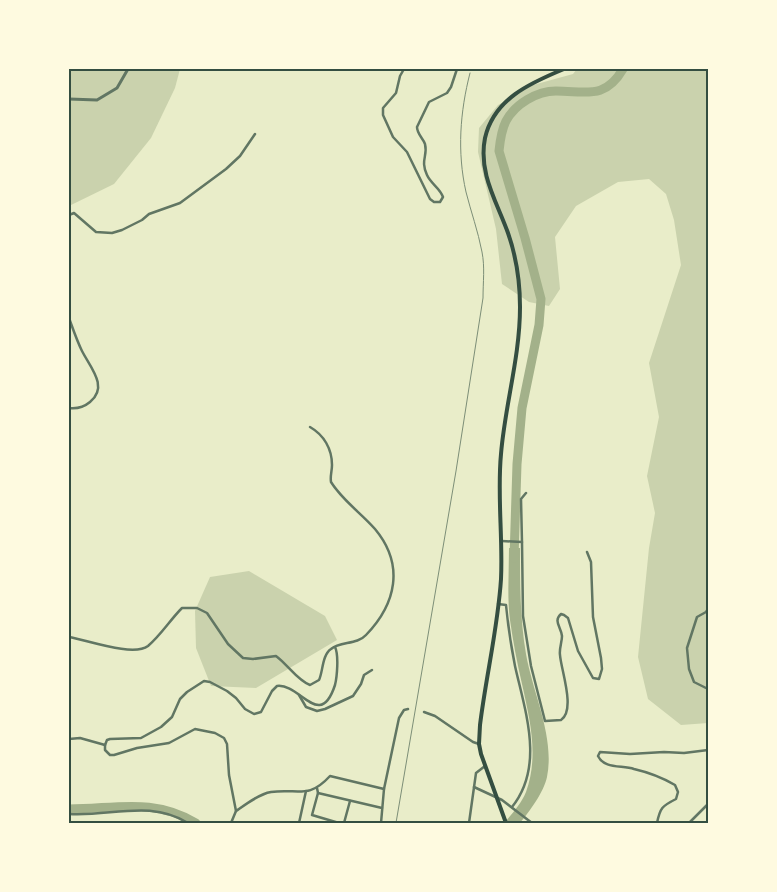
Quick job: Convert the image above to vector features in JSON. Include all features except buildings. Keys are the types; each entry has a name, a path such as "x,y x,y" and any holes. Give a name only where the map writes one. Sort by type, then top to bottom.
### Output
{"main road":[{"path":"506,823 479,744 481,717 498,604 504,541 500,501 501,455 518,335 520,306 514,251 493,198 486,173 485,139 497,111 505,102 533,82 564,69"}],"street":[{"path":"69,99 97,100 118,88 128,69"},
{"path":"404,69 400,76 396,93 382,108 383,115 393,137 407,152 430,199 434,202 440,202 443,197 441,191 428,178 426,172 423,161 424,142 417,131 417,127 428,102 447,93 457,69"},
{"path":"69,215 74,213 96,232 112,233 122,230 142,220 149,214 180,203 226,169 240,156 256,134"},
{"path":"69,318 82,351 96,374 99,386 96,398 86,406 69,408"},
{"path":"69,637 117,648 132,650 144,648 160,635 182,608 197,608 207,613 228,644 243,658 253,659 276,656 287,664 304,683 310,685 319,680 327,654 331,648 362,639 377,621 392,594 394,571 389,552 376,530 331,482 332,465 328,446 323,437 310,427"},
{"path":"526,493 521,500 524,616 531,666 545,721 561,720 567,713 567,688 560,655 562,637 557,620 561,614 568,618 578,651 593,678 599,679 601,675 601,658 596,642 593,616 591,562 587,552"},
{"path":"504,541 521,542"},
{"path":"498,604 506,605 510,644 523,698 531,748 528,776 512,808"},
{"path":"708,608 706,612 697,617 688,648 689,669 692,678 700,686 708,689"},
{"path":"236,811 229,775 227,744 224,738 215,733 195,729 170,743 137,748 114,756 105,750 107,740 110,738 142,738 161,727 172,717 180,699 186,692 204,682 210,682 227,690 245,709 254,714 261,712 272,691 277,686 283,685 310,704 322,704 330,698 337,678 336,664 338,654 336,647"},
{"path":"298,694 306,707 318,711 326,709 352,696 362,684 364,675 372,670"},
{"path":"381,823 384,789 399,718 404,710 408,709"},
{"path":"424,712 435,716 473,742 479,744"},
{"path":"69,739 80,738 105,745"},
{"path":"657,823 660,810 676,799 678,792 676,785 633,768 605,764 598,756 600,752 630,754 684,753 708,750"},
{"path":"468,823 476,772 485,766"},
{"path":"231,823 236,811 246,803 271,792 306,791 317,788 330,776 384,789"},
{"path":"474,786 497,798 532,823"},
{"path":"317,788 318,793 312,815 339,823"},
{"path":"299,823 306,791"},
{"path":"318,793 382,808"},
{"path":"344,823 350,801"},
{"path":"689,823 708,804"},
{"path":"69,814 86,815 141,809 172,815 188,823"}],"shaded area":[{"path":"69,69 180,69 175,88 151,138 114,184 69,206"},
{"path":"577,69 708,69 708,723 681,725 648,699 638,657 649,548 655,513 647,476 659,417 649,363 681,265 674,220 666,194 649,179 618,182 576,206 555,237 560,289 549,306 529,302 502,284 496,229 478,152 479,128 498,105 533,85 573,74"},
{"path":"509,548 520,548 524,641 529,669 546,731 549,762 543,789 520,823 504,823 519,805 526,792 530,779 533,752 528,711 510,620 508,593"},
{"path":"249,571 325,616 337,640 256,688 211,686 196,648 195,611 210,577"}],"waterway":[{"path":"514,558 517,464 522,408 539,325 541,299 499,151 501,136 504,125 510,115 521,104 534,96 556,91 594,92 602,90 609,86 623,69"},
{"path":"69,809 149,807 180,815 196,823"}],"railway":[{"path":"396,823 456,471 483,298 483,258 466,192 461,162 462,117 470,73"}]}
